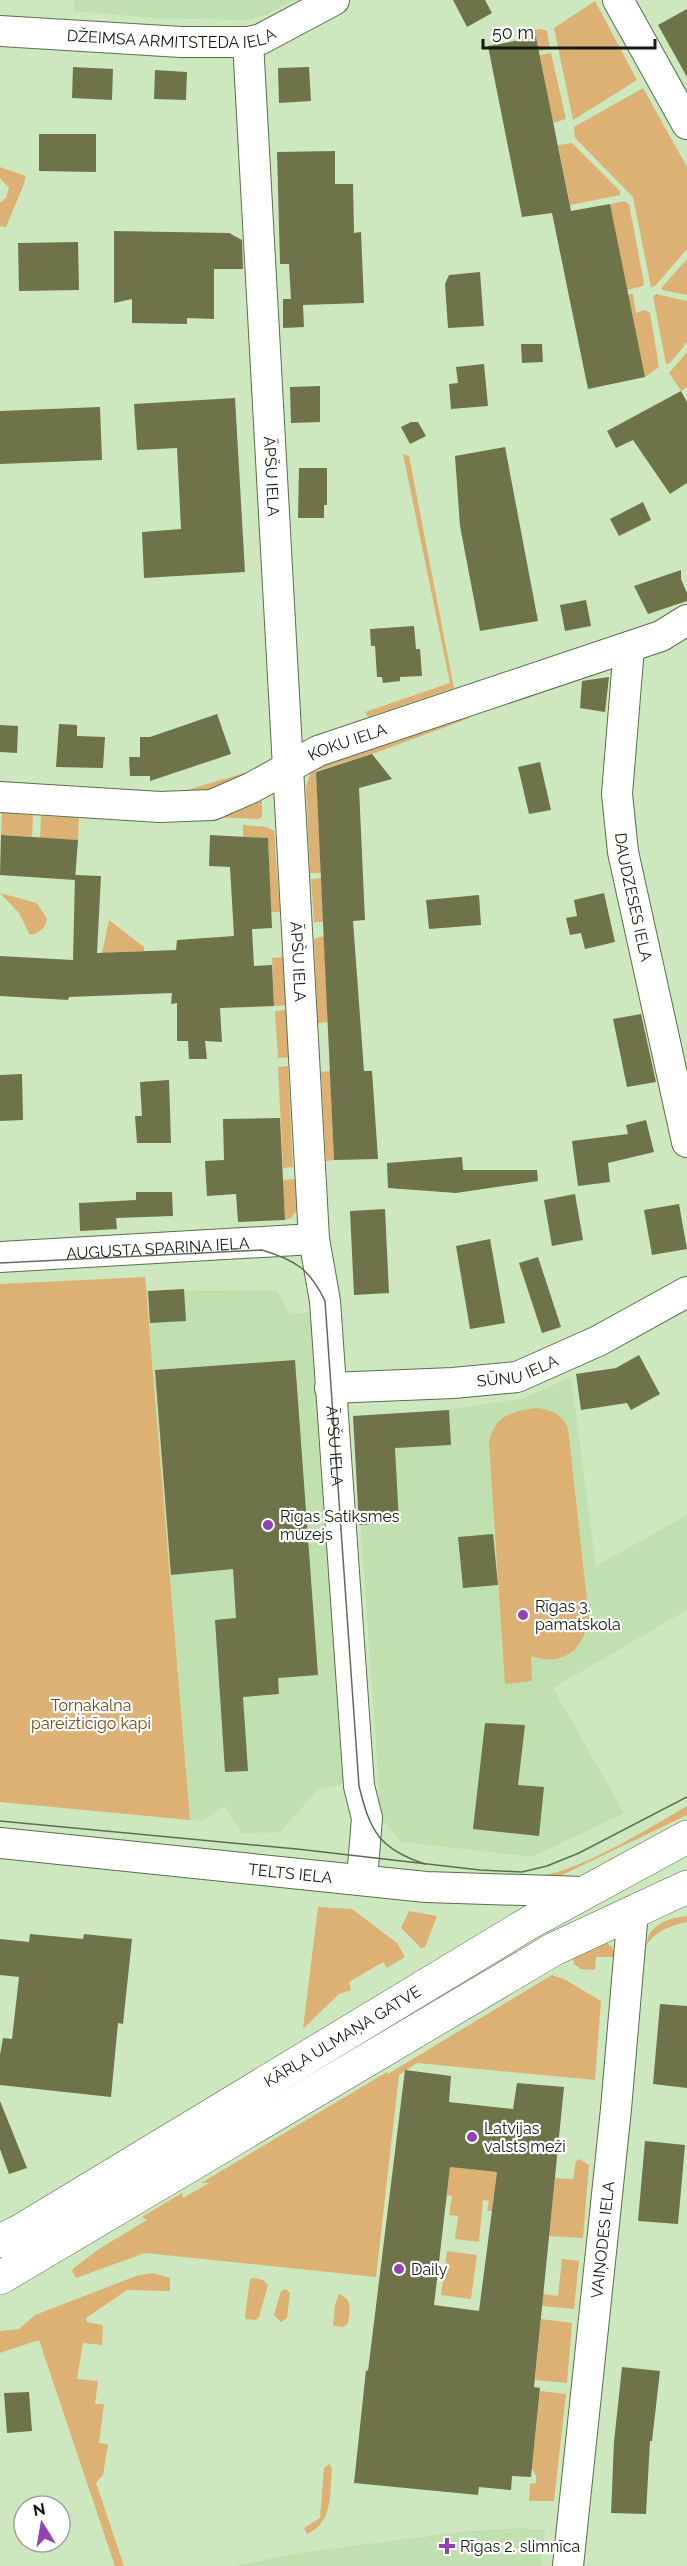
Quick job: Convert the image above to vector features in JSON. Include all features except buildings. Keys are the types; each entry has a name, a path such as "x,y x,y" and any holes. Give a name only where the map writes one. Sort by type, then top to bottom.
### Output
{"highway":[{"name":"KĀRĻA ULMAŅA GATVE","path":"0,2241 583,1892 687,1837"},
{"name":"KĀRĻA ULMAŅA GATVE","path":"0,2278 554,1949 633,1911 679,1895"}],"street":[{"name":"DŽEIMSA ARMITSTEDA IELA","path":"0,31 182,42 248,42 261,39 334,0"},
{"path":"618,0 687,124"},
{"name":"ĀPŠU IELA","path":"248,42 314,1239 325,1301 359,1786 367,1818 362,1879"},
{"name":"KOKU IELA","path":"0,797 160,807 212,805 251,788 318,751 661,636 687,620"},
{"name":"DAUDZESES IELA","path":"629,647 617,794 623,852 687,1142"},
{"name":"AUGUSTA SPARIŅA IELA","path":"0,1257 314,1239"},
{"name":"SŪNU IELA","path":"330,1388 453,1383 517,1377 598,1341 687,1292"},
{"name":"TELTS IELA","path":"0,1843 426,1887 583,1892"},
{"name":"VAIŅODES IELA","path":"568,2566 616,2109 633,1911"}],"shaded area":[{"path":"74,0 293,0 268,14 248,20 155,18 74,11"},
{"path":"145,1277 148,1291 276,1290 290,1314 319,1311 350,1782 318,1790 280,1832 242,1833 225,1806 202,1821 190,1820"},
{"name":"Rīgas 3. pamatskola","path":"571,1377 596,1566 687,1515 687,1610 553,1688 624,1813 532,1857 402,1842 381,1819 353,1416 449,1410 524,1398"},
{"name":"Rīgas 2. slimnīca","path":"521,2528 545,2530 541,2566 235,2566 298,2553 468,2531"}],"green space":[{"path":"595,1 637,80 573,120 554,28"},
{"path":"540,29 547,31 550,49 539,51 536,37 519,40 518,34"},
{"path":"551,53 566,119 553,123 540,55"},
{"path":"643,88 687,167 687,249 655,286 651,287 633,197 575,138 574,127"},
{"path":"572,143 620,191 620,195 570,205 558,145"},
{"path":"0,167 26,176 6,227 0,226 0,203 6,198 9,188 0,178"},
{"path":"624,201 629,204 644,283 643,286 627,290 610,204"},
{"path":"687,259 687,295 662,290 662,287"},
{"path":"628,294 633,294 636,313 645,310 650,313 659,367 645,377"},
{"path":"656,294 687,301 687,342 670,363 666,364 653,296"},
{"path":"687,352 687,387 681,391 669,373"},
{"path":"403,454 409,456 454,688 368,717 365,712 450,683"},
{"path":"459,718 470,718 372,754 316,771 317,767"},
{"path":"316,771 321,873 310,873 306,786 311,772"},
{"path":"244,773 250,774 205,794 174,794"},
{"path":"253,800 262,801 262,817 258,819 213,817"},
{"path":"2,813 33,815 32,837 1,835"},
{"path":"41,816 79,818 78,840 40,838"},
{"path":"243,825 267,827 274,831 280,912 271,912 268,838 243,837"},
{"path":"321,878 324,922 314,922 311,879"},
{"path":"0,893 37,903 47,919 43,928 30,935 19,913"},
{"path":"109,920 144,947 144,951 102,953"},
{"path":"324,936 328,1022 318,1023 314,939"},
{"path":"284,957 286,1005 274,1006 272,958"},
{"path":"286,1010 289,1057 278,1058 275,1011"},
{"path":"288,1066 293,1167 283,1168 278,1067"},
{"path":"330,1071 334,1160 326,1161 321,1072"},
{"path":"295,1179 297,1210 291,1218 285,1220 283,1180"},
{"name":"Torņakalna pareizticīgo kapi","path":"145,1277 190,1820 0,1802 0,1284"},
{"path":"537,1408 556,1414 563,1419 568,1428 589,1619 582,1639 570,1653 553,1659 531,1656 532,1681 505,1684 489,1444 499,1421 512,1413"},
{"path":"687,1806 687,1815 562,1875 543,1879 508,1880 554,1873 587,1861 622,1844"},
{"path":"318,1907 352,1909 397,1943 405,1957 387,1968 383,1962 349,1982 351,1990 339,1994 303,2029"},
{"path":"409,1911 437,1916 425,1947 421,1948 401,1928"},
{"path":"687,1916 687,1922 664,1930 646,1946 651,1933 660,1924"},
{"path":"607,1943 618,1957 596,1957 595,1970 581,1969 574,1964 572,1953"},
{"path":"552,1975 566,1980 601,2001 595,2080 417,2063 399,2075 376,2277 145,2253 76,2278 72,2271 74,2268 99,2249 147,2220 142,2217 182,2193 183,2198 209,2183 201,2183"},
{"path":"579,2159 589,2165 583,2238 549,2236 555,2178 573,2179 576,2161"},
{"path":"450,2167 497,2172 492,2211 487,2211 489,2201 483,2200 479,2242 455,2239 458,2216 449,2215 452,2196 447,2195"},
{"path":"447,2251 477,2255 471,2299 441,2295"},
{"path":"562,2259 579,2261 574,2309 542,2306 543,2294 558,2296"},
{"path":"152,2273 170,2278 170,2291 127,2290 86,2318 87,2322 103,2325 102,2345 83,2343 77,2379 98,2381 95,2404 104,2404 99,2443 108,2444 103,2475 96,2483 124,2566 115,2566 39,2340 0,2353 0,2331 19,2329 35,2315 136,2276"},
{"path":"250,2279 263,2280 268,2285 259,2317 256,2320 246,2319 245,2315"},
{"path":"286,2289 290,2293 287,2318 281,2322 274,2315 281,2291"},
{"path":"339,2294 347,2299 350,2305 348,2323 344,2327 333,2324"},
{"path":"541,2319 572,2323 567,2383 535,2380"},
{"path":"540,2391 566,2394 554,2501 529,2501 530,2484 536,2483 536,2476 532,2468"},
{"path":"329,2464 332,2468 329,2506 322,2523 307,2534 304,2528 320,2518 324,2468"}],"tram line":[{"path":"0,1263 262,1250 292,1262 307,1273 313,1281 325,1301 359,1786 367,1815 379,1836 397,1852 425,1864"},
{"path":"0,1821 297,1849 480,1870 522,1872 547,1866 579,1853 687,1797"}],"place":[{"name":"Rīgas Satiksmes muzejs","path":"268,1525"},
{"name":"Rīgas 3. pamatskola","path":"523,1615"},
{"name":"Latvijas valsts meži","path":"472,2137"},
{"name":"Daily","path":"399,2269"},
{"name":"Rīgas 2. slimnīca","path":"447,2546"}]}
